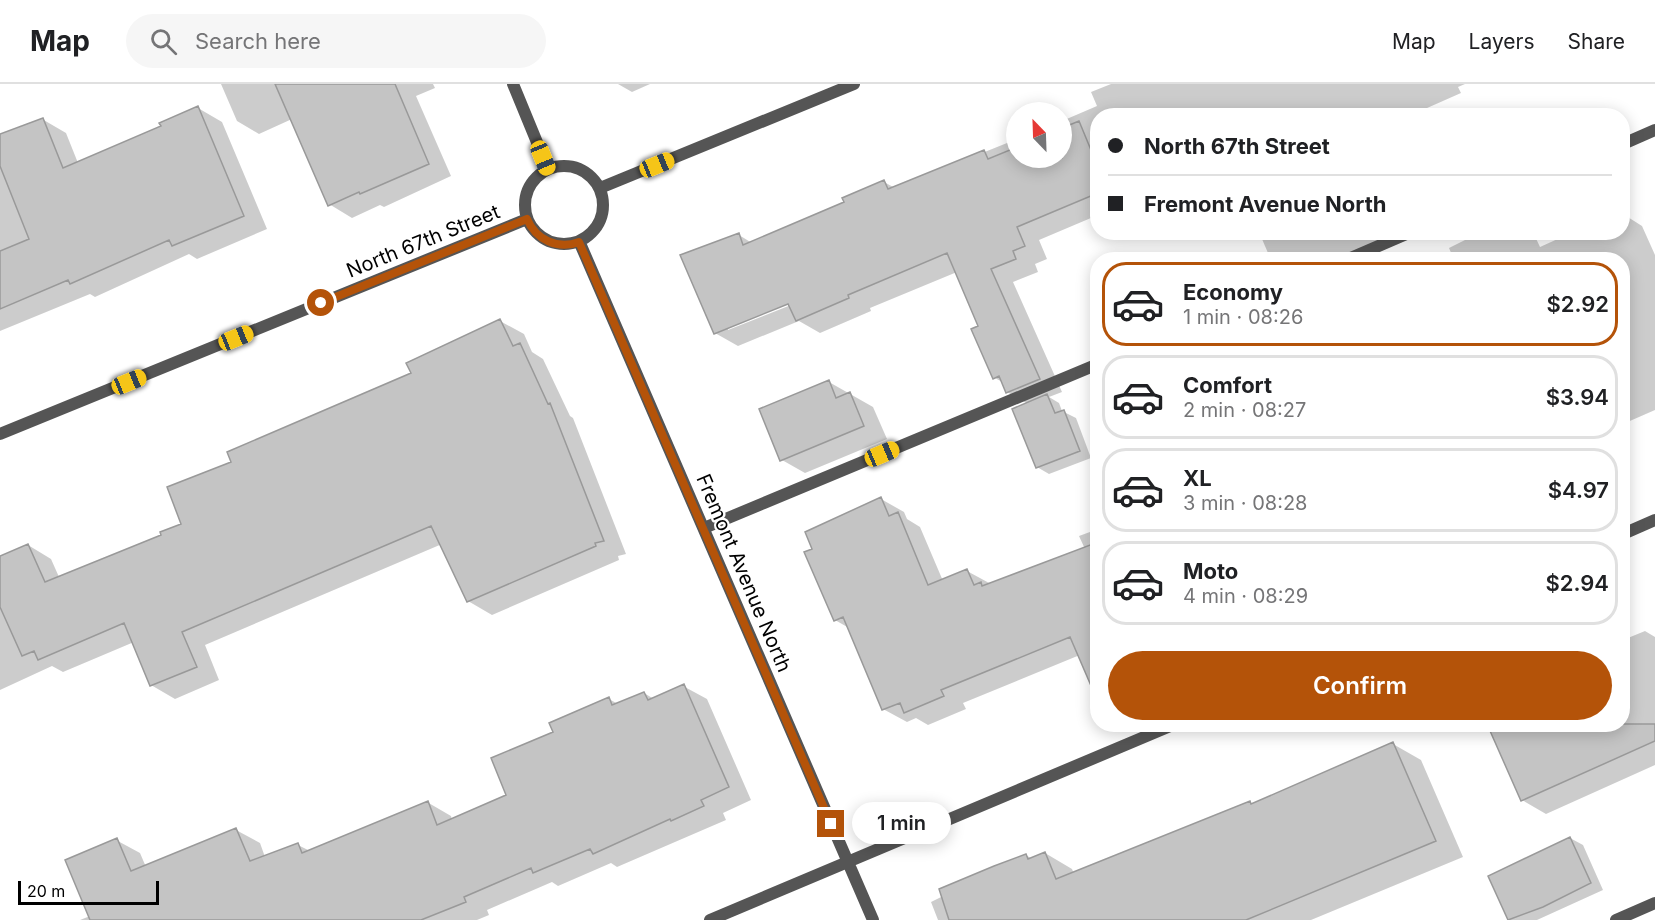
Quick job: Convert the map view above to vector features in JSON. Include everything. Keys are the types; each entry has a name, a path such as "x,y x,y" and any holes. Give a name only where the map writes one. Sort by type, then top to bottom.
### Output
{"street":[{"path":"513,84 548,169"},
{"path":"600,188 854,84"},
{"path":"1630,141 1655,130"},
{"path":"570,166 583,170 594,179 600,188 604,204 602,217 596,229 579,242 560,245 549,242 538,236 527,219 524,203 527,191 533,181 548,169 570,166"},
{"name":"North 67th Street","path":"0,434 527,219"},
{"path":"1365,252 1393,240"},
{"name":"Fremont Avenue North","path":"579,242 873,920"},
{"path":"704,528 1090,367"},
{"path":"1630,531 1655,520"},
{"path":"710,920 1156,732"},
{"path":"1616,920 1655,903"}],"building":[{"path":"275,84 395,84 429,164 328,206"},
{"path":"198,106 244,216 172,246 169,240 70,284 68,280 0,309 0,251 29,239 0,166 0,134 43,118 63,168 161,126 159,123"},
{"path":"1079,121 1090,148 1090,196 1017,227 1025,246 1013,251 1016,259 991,269 1040,379 1006,393 999,376 993,379 971,329 978,326 947,253 848,295 849,298 796,321 788,304 714,334 680,255 739,233 743,245 844,202 842,198 884,180 888,189 984,150 988,159 1006,152 1006,168 1072,168 1072,124"},
{"path":"500,319 513,346 520,343 548,404 550,403 604,541 595,543 596,546 467,602 431,526 182,632 197,667 150,686 124,623 38,660 34,651 22,656 0,607 0,556 28,544 45,582 161,535 160,532 181,524 167,487 231,462 227,452 411,373 406,363"},
{"path":"829,380 836,398 850,392 864,426 780,461 759,409"},
{"path":"1047,394 1055,413 1064,410 1080,451 1036,468 1012,409"},
{"path":"881,497 889,516 898,512 928,585 967,569 974,585 981,582 982,586 1090,545 1090,683 1070,637 941,690 944,696 904,713 900,703 882,710 843,617 834,621 804,552 812,549 805,532"},
{"path":"684,684 729,787 701,800 704,806 671,821 670,819 593,854 590,849 533,873 531,868 464,897 466,902 421,920 90,920 65,860 117,838 131,871 236,828 250,861 298,843 302,853 428,801 437,825 506,795 491,758 553,732 549,723 609,697 612,705 644,692 648,700"},
{"path":"1630,724 1655,724 1655,741 1521,801 1491,732 1630,732"},
{"path":"1393,742 1436,841 1246,920 949,920 939,889 994,866 1026,854 1028,859 1045,852 1056,879 1250,801 1251,804"},
{"path":"1570,837 1591,883 1543,907 1508,920 1488,876"}],"route":[{"path":"321,303 527,219 538,236 549,242 560,245 579,242 831,824"}]}
